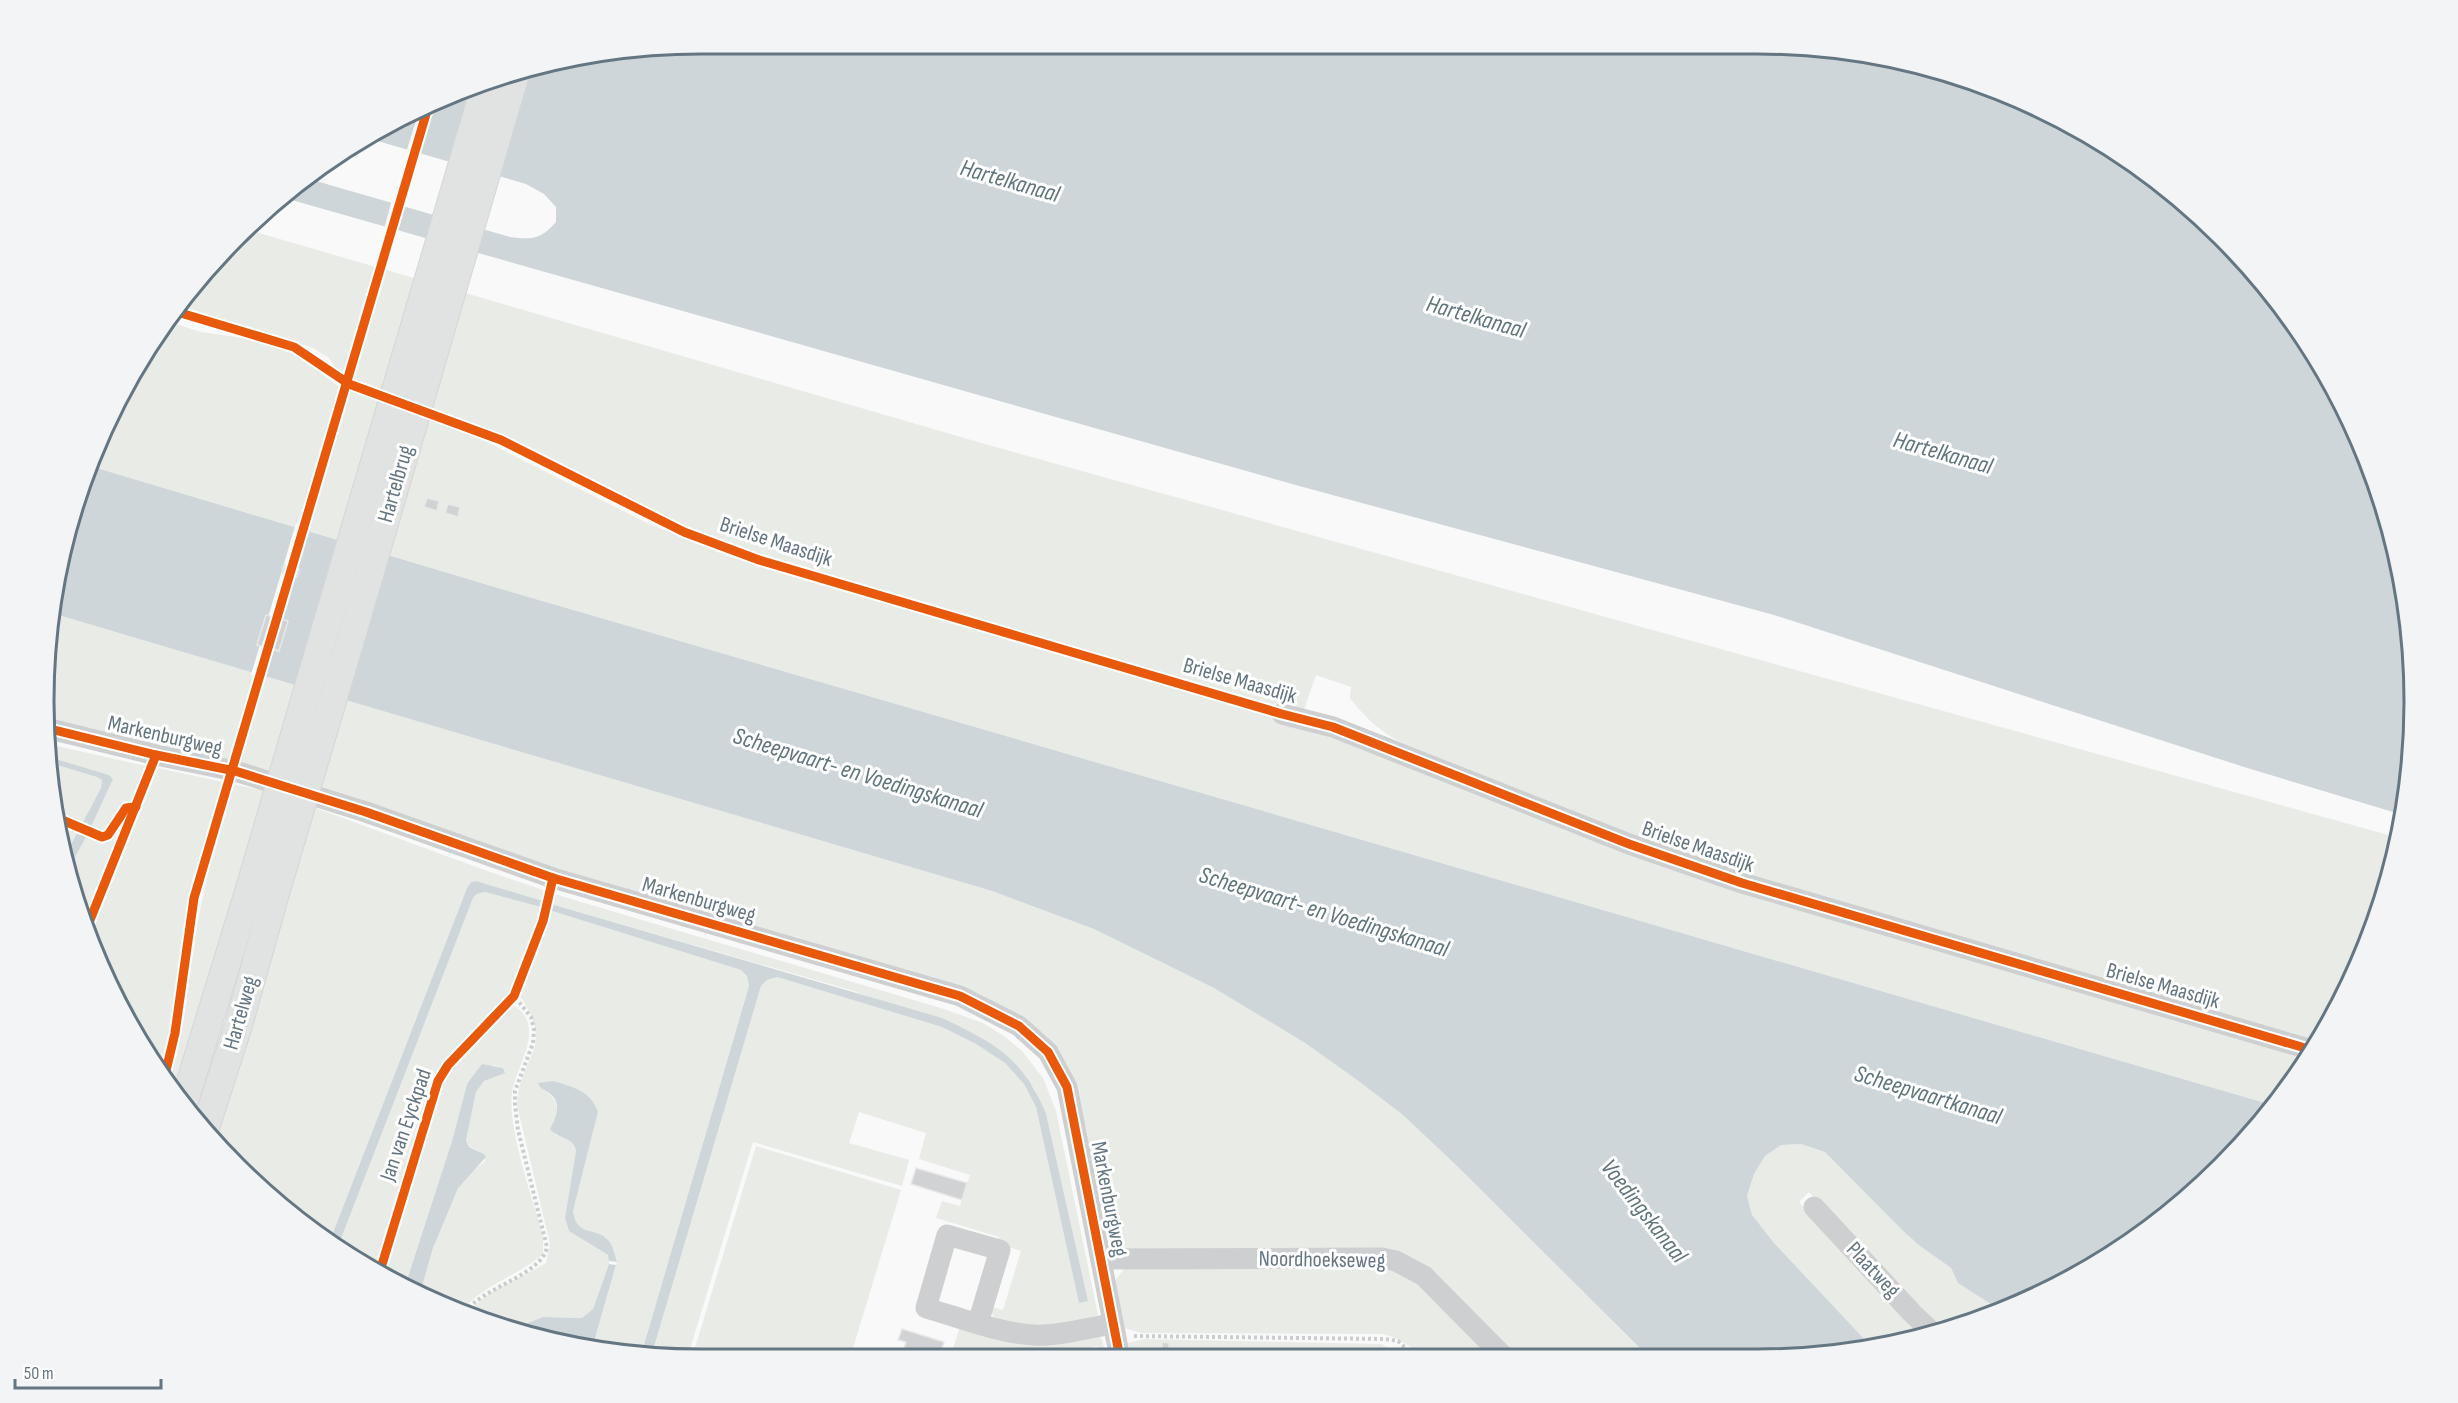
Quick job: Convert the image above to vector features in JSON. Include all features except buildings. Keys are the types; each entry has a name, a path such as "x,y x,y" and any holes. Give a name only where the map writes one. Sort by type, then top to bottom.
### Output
{"main road":[{"name":"Hartelbrug","path":"262,891 513,82"},
{"name":"Hartelbrug","path":"262,891 484,92"},
{"name":"Hartelweg","path":"187,1095 262,891"},
{"name":"Hartelweg","path":"208,1120 238,1027 262,891"}],"street":[{"name":"Brielse Maasdijk","path":"1282,714 1333,727 1629,844 1742,883 2303,1047"},
{"name":"Markenburgweg","path":"55,730 234,771 366,812 553,878 960,996 1019,1026 1048,1052 1067,1087 1118,1349"},
{"name":"Plaatweg","path":"1814,1207 1926,1326"},
{"name":"Noordhoekseweg","path":"1101,1259 1382,1258 1396,1261 1424,1276 1496,1349"},
{"path":"978,1323 1037,1336 1114,1330"}],"path":[{"path":"469,1306 488,1291 533,1267 546,1256 547,1247 514,1105 515,1090 533,1043 534,1029 531,1017 516,992 507,1005"},
{"path":"1114,1330 1385,1339 1398,1341 1407,1349"}],"shaded area":[{"path":"256,232 985,444 2390,836 2370,910 2355,949 2337,988 2308,1039 1788,889 1628,833 1398,741 1361,711 1350,698 1351,687 1316,675 1303,713 827,575 736,545 670,519 523,444 339,373 329,358 313,348 186,309 215,275"},
{"path":"176,324 201,332 243,338 286,350 303,359 336,385 475,436 647,523 730,557 1298,725 1440,778 2299,1055 2264,1103 508,591 98,468 121,415 141,378"},
{"path":"60,616 297,685 272,772 54,719 55,659"},
{"path":"345,699 992,891 1094,929 1214,988 1305,1043 1356,1078 1403,1115 1457,1166 1641,1349 1503,1349 1422,1267 1126,1251 1115,1246 1106,1236 1080,1124 1027,1023 532,863 319,786"},
{"path":"55,746 146,766 135,801 123,801 109,826 101,833 90,829 113,779 108,775 57,759"},
{"path":"58,765 102,780 101,788 82,824 66,816"},
{"path":"158,768 265,791 177,1080 171,1073 181,1035 196,931 207,880 193,876 168,1043 163,1061 121,988 94,927"},
{"path":"313,807 546,891 543,901 476,881 471,882 467,888 333,1233 275,1188 217,1130"},
{"path":"128,811 130,812 89,913 74,860 86,837 108,840 112,838"},
{"path":"66,828 77,833 70,846"},
{"path":"485,892 541,907 533,940 508,998 445,1061 429,1090 379,1262 341,1239 473,898"},
{"path":"554,894 944,1009 983,1023 1004,1036 1022,1051 1043,1078 1056,1111 1098,1315 1076,1322 1046,1325 1003,1321 994,1317 988,1306 1003,1310 1021,1251 997,1243 999,1237 936,1218 942,1201 960,1206 970,1175 919,1159 926,1133 859,1112 849,1143 909,1160 902,1186 753,1142 690,1349 654,1347 761,986 767,980 777,977 942,1027 976,1044 1005,1063 1024,1084 1036,1107 1079,1302 1088,1301 1035,1089 999,1050 854,991 551,904"},
{"path":"549,910 741,970 747,976 749,986 644,1346 595,1340 617,1262 613,1247 608,1240 578,1225 573,1211 598,1112 541,1088 552,1097 557,1108 555,1135 571,1142 576,1152 565,1218 569,1231 609,1256 609,1264 593,1309 582,1318 543,1317 525,1324 473,1307 493,1291 546,1263 550,1244 517,1105 519,1088 536,1041 535,1028 520,996 537,955"},
{"path":"513,1005 523,1014 528,1024 529,1035 512,1093 511,1107 522,1164 543,1235 543,1254 490,1287 467,1305 422,1285 438,1233 456,1190 471,1172 485,1161 484,1154 469,1146 466,1139 476,1092 484,1081 505,1072 503,1068 493,1065 467,1084 452,1141 408,1278 385,1266 437,1094 451,1069"},
{"path":"1801,1144 1825,1152 1903,1231 1951,1268 1958,1283 1992,1305 1932,1325 1809,1192 1799,1202 1867,1278 1917,1329 1865,1340 1774,1243 1752,1215 1747,1196 1754,1174 1765,1156 1781,1145"},
{"path":"756,1146 901,1190 853,1349 695,1348"},
{"path":"1389,1265 1415,1277 1487,1349 1413,1349 1382,1334 1141,1333 1124,1328 1115,1286 1116,1279 1125,1268"},
{"path":"961,1323 1092,1332 1102,1339 1104,1349 1098,1349 1097,1346 1084,1349 953,1349"},
{"path":"1144,1339 1382,1344 1388,1349 1130,1349 1128,1343"}],"water":[{"name":"Hartelkanaal","path":"659,55 1799,55 1883,66 1965,88 2043,121 2116,163 2151,188 2214,244 2243,275 2270,307 2317,378 2355,454 2370,493 2392,575 2403,659 2404,702 2403,744 2394,812 2244,767 1774,615 1292,484 292,200 317,181 510,237 531,238 546,232 556,222 556,207 544,194 526,184 378,141 454,103 493,88 575,66"},
{"path":"98,468 508,591 2264,1103 2214,1159 2151,1215 2080,1262 2043,1282 1992,1305 1958,1283 1951,1268 1903,1231 1825,1152 1801,1144 1781,1145 1765,1156 1754,1174 1747,1196 1752,1215 1774,1243 1865,1340 1799,1348 1641,1349 1403,1115 1305,1043 1214,988 1094,929 992,891 60,616 66,575 76,534"},
{"path":"57,759 109,775 113,779 90,829 82,824 101,788 102,780 58,765"},
{"path":"77,833 86,837 74,860 70,846"},
{"path":"476,881 543,901 541,907 485,892 473,898 341,1239 333,1233 471,882"},
{"path":"551,904 942,1018 1005,1054 1028,1079 1046,1114 1088,1301 1079,1303 1036,1107 1024,1084 1005,1063 976,1044 942,1027 777,977 767,980 761,986 654,1347 644,1346 749,986 747,976 741,970 549,910"},
{"path":"482,1064 503,1068 505,1073 484,1081 476,1092 466,1140 469,1147 486,1157 458,1188 433,1248 422,1285 408,1278 452,1141 467,1084"},
{"path":"553,1081 586,1095 598,1112 573,1211 578,1225 608,1240 613,1247 617,1262 609,1261 608,1255 569,1231 565,1218 576,1151 569,1140 550,1129 557,1111 556,1101 538,1083"},
{"path":"609,1264 616,1265 594,1340 525,1324 543,1317 582,1318 593,1309"}],"pier":[{"path":"431,113 419,157 406,153 416,120"},
{"path":"392,200 405,204 396,233 384,229"},
{"path":"296,523 310,527 265,679 251,675"}],"cycle path":[{"path":"167,1067 175,1033 194,898 425,116"},
{"path":"183,314 294,347 349,384 501,440 684,532 759,560 1333,727 1629,844 1742,883 2303,1047"},
{"path":"55,730 156,755 235,771 366,812 553,878 960,996 1019,1026 1048,1052 1067,1087 1118,1349"},
{"path":"91,918 156,755"},
{"path":"65,821 102,837 108,835 126,808 136,807"},
{"name":"Jan van Eyckpad","path":"382,1264 438,1081 448,1065 514,996 543,921 553,878"}],"water label":[{"name":"Scheepvaart- en Voedingskanaal","path":"858,773"},
{"name":"Scheepvaart- en Voedingskanaal","path":"1324,912"},
{"name":"Scheepvaartkanaal","path":"1928,1095"},
{"name":"Voedingskanaal","path":"1644,1211"}]}
